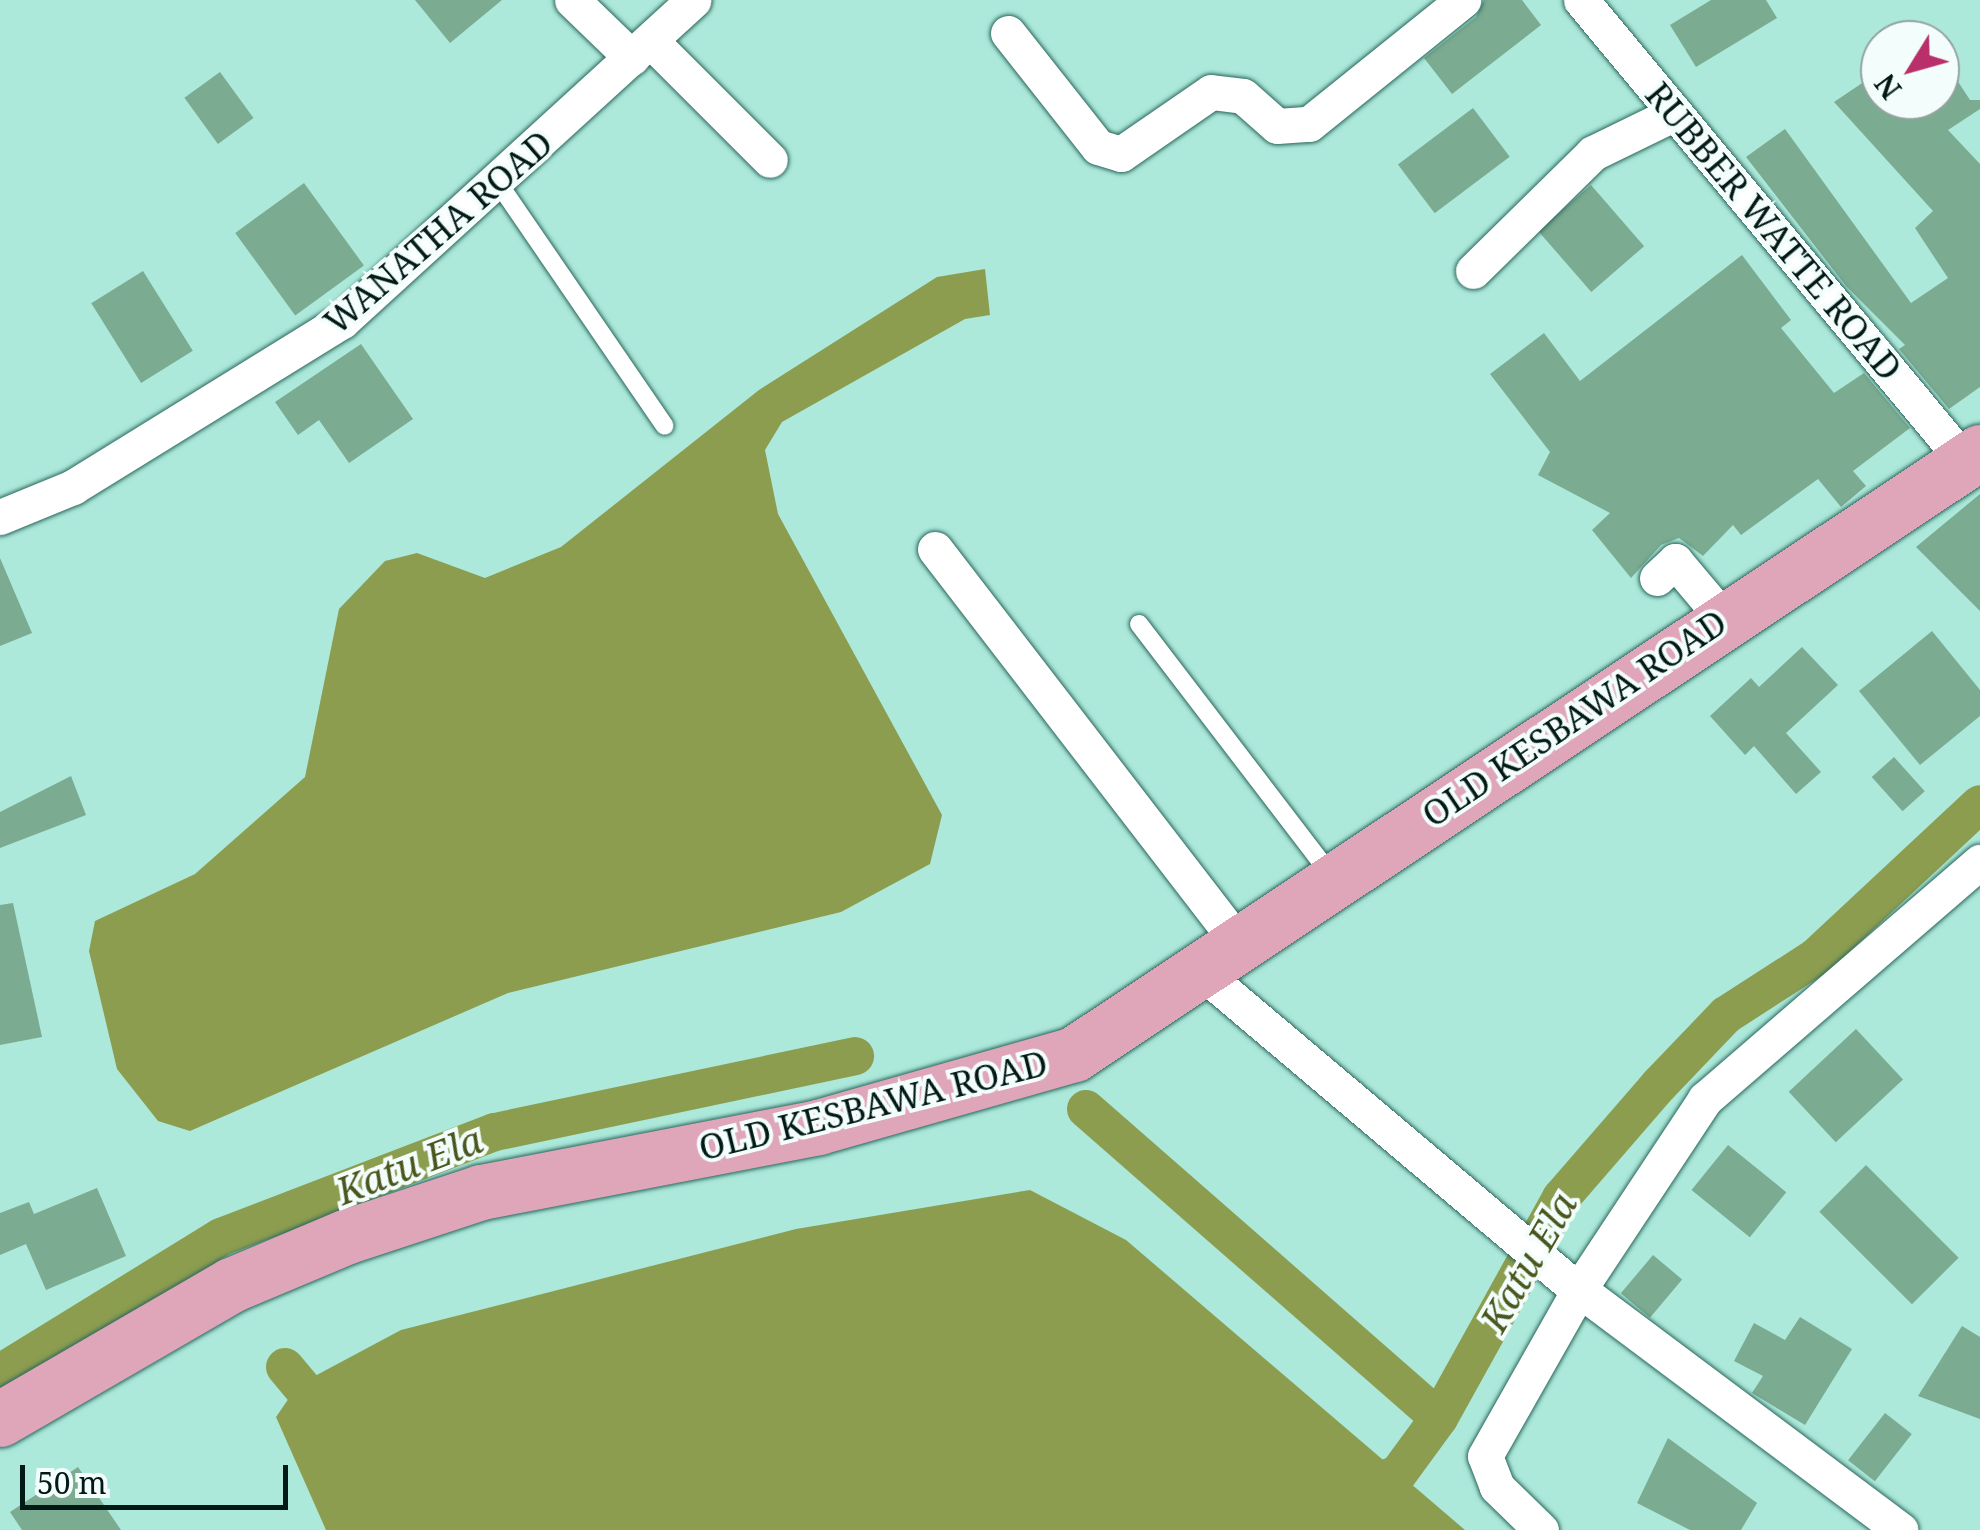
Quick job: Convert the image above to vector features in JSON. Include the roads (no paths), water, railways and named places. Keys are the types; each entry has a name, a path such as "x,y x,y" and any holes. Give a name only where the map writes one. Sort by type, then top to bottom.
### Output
{"main road":[{"name":"OLD KESBAWA ROAD","path":"0,1418 231,1285 344,1236 481,1192 818,1127 1074,1054 1723,618 1973,457"}],"street":[{"path":"572,0 642,50 770,160"},
{"name":"WANATHA ROAD","path":"0,518 73,487 342,321 499,184 694,0"},
{"path":"1008,33 1098,147 1121,154 1211,92 1243,96 1276,126 1308,124 1463,0"},
{"name":"RUBBER WATTE ROAD","path":"1582,0 1973,457"},
{"path":"1473,272 1593,153 1675,113"},
{"path":"935,549 1218,956 1502,1228 1900,1530"},
{"path":"1657,578 1675,561 1723,618"},
{"path":"1541,1530 1498,1487 1485,1456 1574,1285 1705,1098 1980,862"}],"lane":[{"path":"499,184 665,426"},
{"path":"1139,624 1334,879"}],"waterway":[{"name":"Katu Ela","path":"1086,1109 1439,1418 1561,1198 1659,1085 1726,1015 1816,957 1980,804"},
{"name":"Katu Ela","path":"0,1373 221,1237 495,1132 855,1056"},
{"path":"285,1367 331,1422"},
{"path":"1350,1492 1398,1474 1439,1418"}]}
